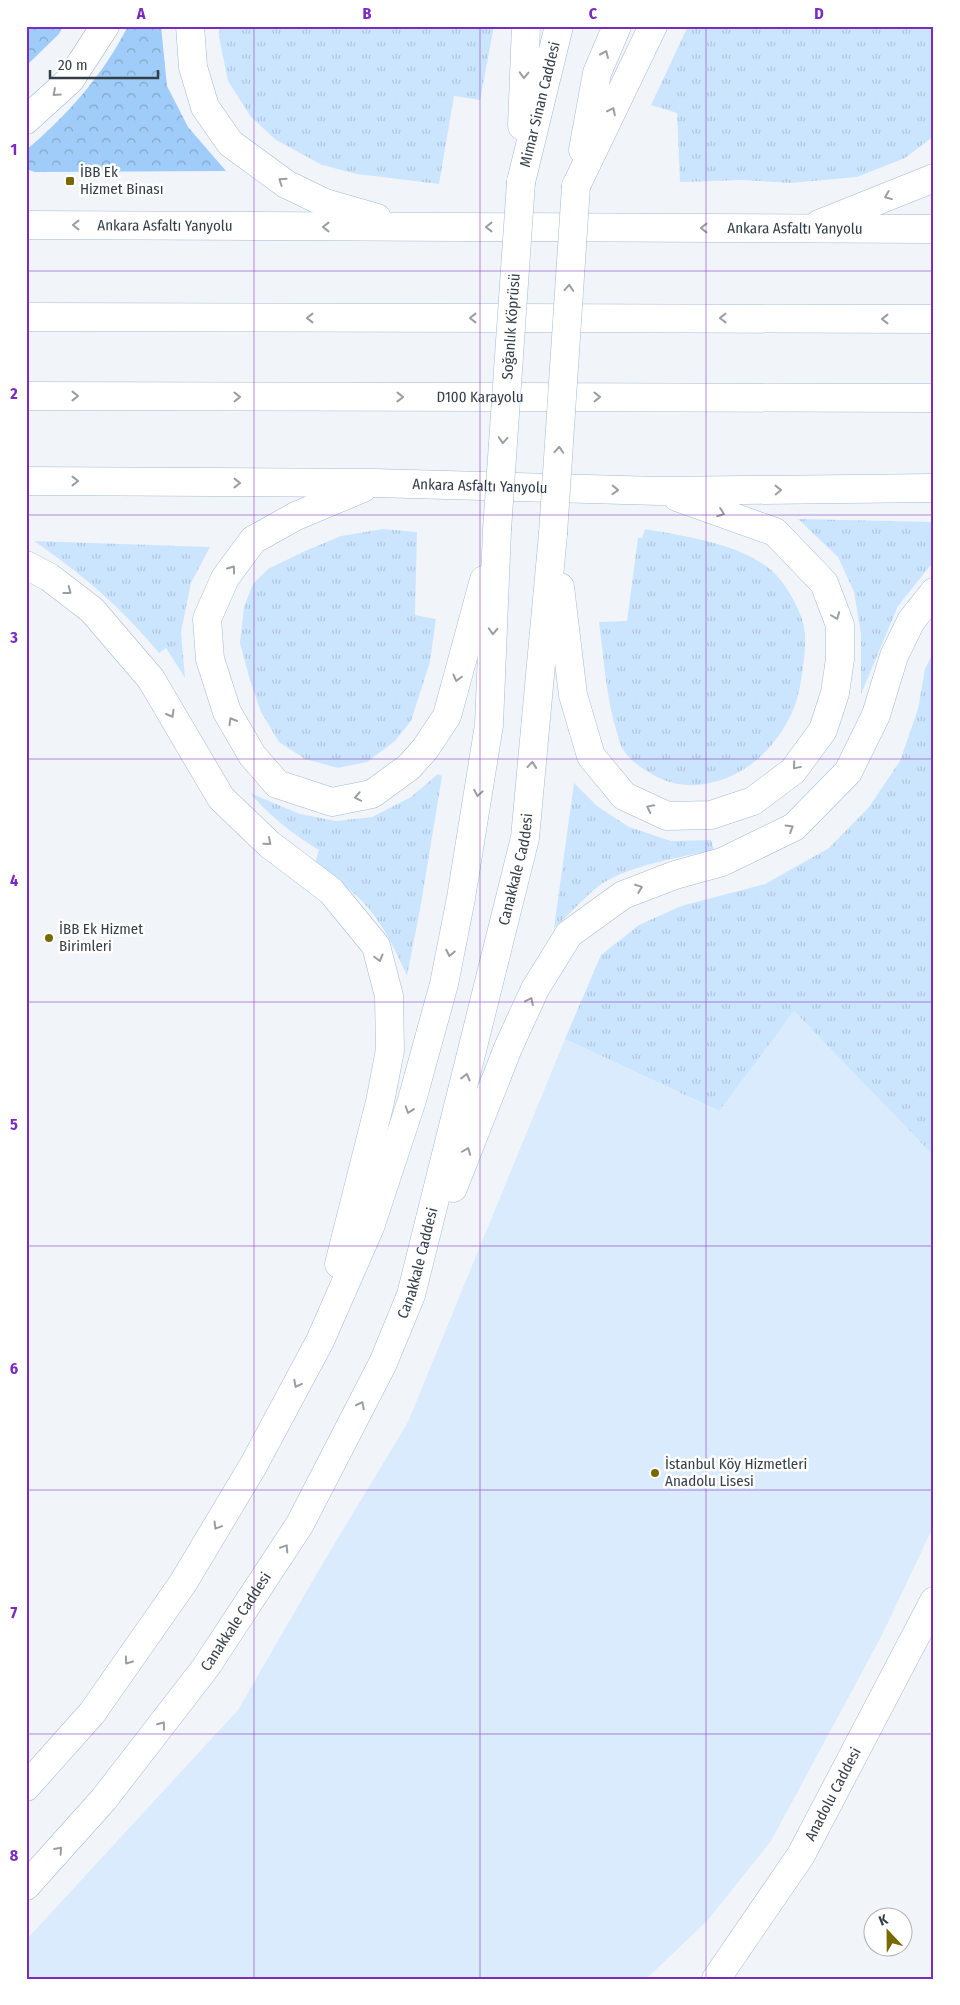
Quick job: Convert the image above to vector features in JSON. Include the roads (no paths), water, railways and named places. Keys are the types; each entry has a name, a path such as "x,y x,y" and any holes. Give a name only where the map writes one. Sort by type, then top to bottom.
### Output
{"main road":[{"path":"26,120 70,80 105,26"},
{"path":"190,26 193,67 205,107 230,143 286,184 325,203 410,226"},
{"path":"521,182 526,26"},
{"name":"Mimar Sinan Caddesi","path":"521,182 559,26"},
{"path":"617,26 597,73 576,186 553,534 573,695 591,756 624,796 667,816 711,814 754,801 792,771 823,730 835,692 840,659 840,625 824,583 775,532 659,491"},
{"path":"576,186 653,26"},
{"path":"805,229 934,178"},
{"name":"Soğanlık Köprüsü","path":"498,530 521,182"},
{"name":"Ankara Asfaltı Yanyolu","path":"26,225 934,229"},
{"path":"26,317 934,319"},
{"name":"D100 Karayolu","path":"26,396 934,398"},
{"name":"Ankara Asfaltı Yanyolu","path":"26,481 374,484 659,491 934,488"},
{"path":"374,484 296,516 253,540 225,578 207,619 210,659 227,712 252,755 277,784 332,802 372,794 409,767 425,749 447,716 498,530"},
{"path":"26,1787 92,1713 183,1583 253,1466 320,1341 370,1227 412,1100 444,984 461,898 488,725 498,530"},
{"name":"Canakkale Caddesi","path":"26,1886 104,1799 206,1667 300,1524 382,1363 412,1295 525,838 553,534"},
{"path":"26,565 49,577 92,610 151,679 221,798 269,844 331,891 376,946 389,996 390,1050 380,1102 320,1341"},
{"path":"412,1295 508,1048 535,989 569,934 623,895 675,875 722,862 794,827 848,772 876,715 894,656 911,621 934,592"},
{"name":"Anadolu Caddesi","path":"716,1979 801,1855 934,1601"}],"place":[{"name":"İBB Ek Hizmet Binası","path":"70,181"},
{"name":"İBB Ek Hizmet Birimleri","path":"49,938"},
{"name":"İstanbul Köy Hizmetleri Anadolu Lisesi","path":"655,1473"}]}
